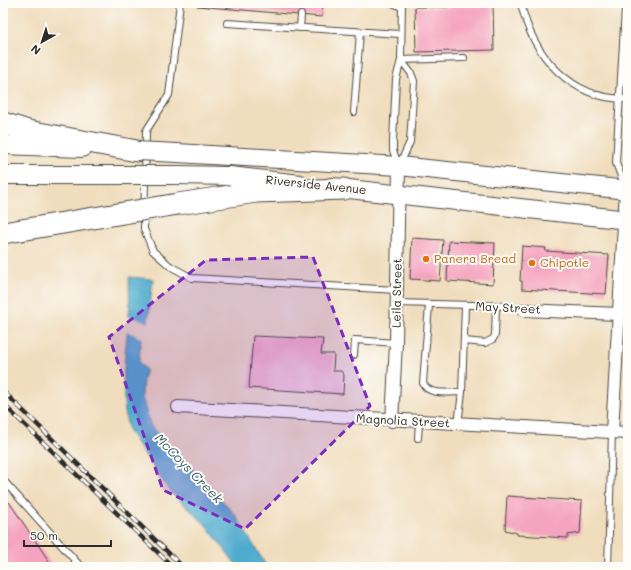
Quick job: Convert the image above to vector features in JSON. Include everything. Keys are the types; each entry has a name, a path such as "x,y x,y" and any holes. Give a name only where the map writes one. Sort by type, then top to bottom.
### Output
{"highway":[{"path":"3,123 28,131 137,151"},
{"path":"3,233 256,192 344,189"}],"main road":[{"name":"Riverside Avenue","path":"3,144 399,166 627,188"},
{"name":"Riverside Avenue","path":"3,175 177,175 238,177 626,219"}],"street":[{"name":"Leila Street","path":"392,421 396,343 399,166"},
{"path":"612,432 627,188"},
{"name":"May Street","path":"524,310 619,314"},
{"name":"Magnolia Street","path":"178,407 392,421 628,433"}],"lane":[{"path":"180,3 169,95 146,131 144,229 153,251 170,266 192,278 396,290"},
{"path":"392,3 402,5 400,34 401,60 396,79 393,141 393,151 399,166"},
{"path":"521,3 525,21 533,41 544,58 560,74 578,86 597,94 620,99 628,99"},
{"path":"618,3 627,9 616,163 627,188"},
{"path":"300,28 301,15"},
{"path":"227,23 400,34"},
{"path":"354,112 360,32"},
{"path":"401,60 464,58"},
{"path":"399,166 410,142 414,81 411,73 401,60"},
{"name":"May Street","path":"397,303 510,306 524,310"},
{"path":"429,305 423,383 426,388 432,392 462,392"},
{"path":"458,424 462,392 465,306"},
{"path":"464,341 485,343 493,339 495,335 496,306"},
{"path":"354,355 355,340 396,343"},
{"path":"418,438 420,422"},
{"path":"608,567 612,432"},
{"path":"3,480 81,567"}],"highlighted area":[{"path":"313,257 370,406 245,529 163,490 109,337 206,260"}],"water":[{"name":"McCoys Creek","path":"129,277 153,279 148,322 141,338 139,362 146,370 143,380 142,397 151,426 234,513 267,567 238,567 205,524 169,490 129,432 124,405 124,375 129,312"}],"pier":[{"path":"127,316 150,323 143,339 125,330"}],"building":[{"path":"197,3 323,3 322,17 197,6"},
{"path":"448,3 493,3 494,50 416,52 415,7 448,7"},
{"path":"412,238 443,240 440,281 410,279"},
{"path":"449,241 495,243 493,284 447,281"},
{"path":"522,246 546,248 545,251 609,255 606,294 522,289 522,281 520,281"},
{"path":"253,336 323,339 321,354 334,354 333,371 341,371 344,375 343,394 249,388"},
{"path":"507,496 582,501 580,533 568,535 568,538 517,535 517,533 505,530"},
{"path":"9,502 53,567 3,567 3,506"}],"railway":[{"path":"3,391 183,567"},
{"path":"3,404 173,567"}],"place":[{"name":"Panera Bread","path":"426,259"},
{"name":"Chipotle","path":"532,263"}]}
